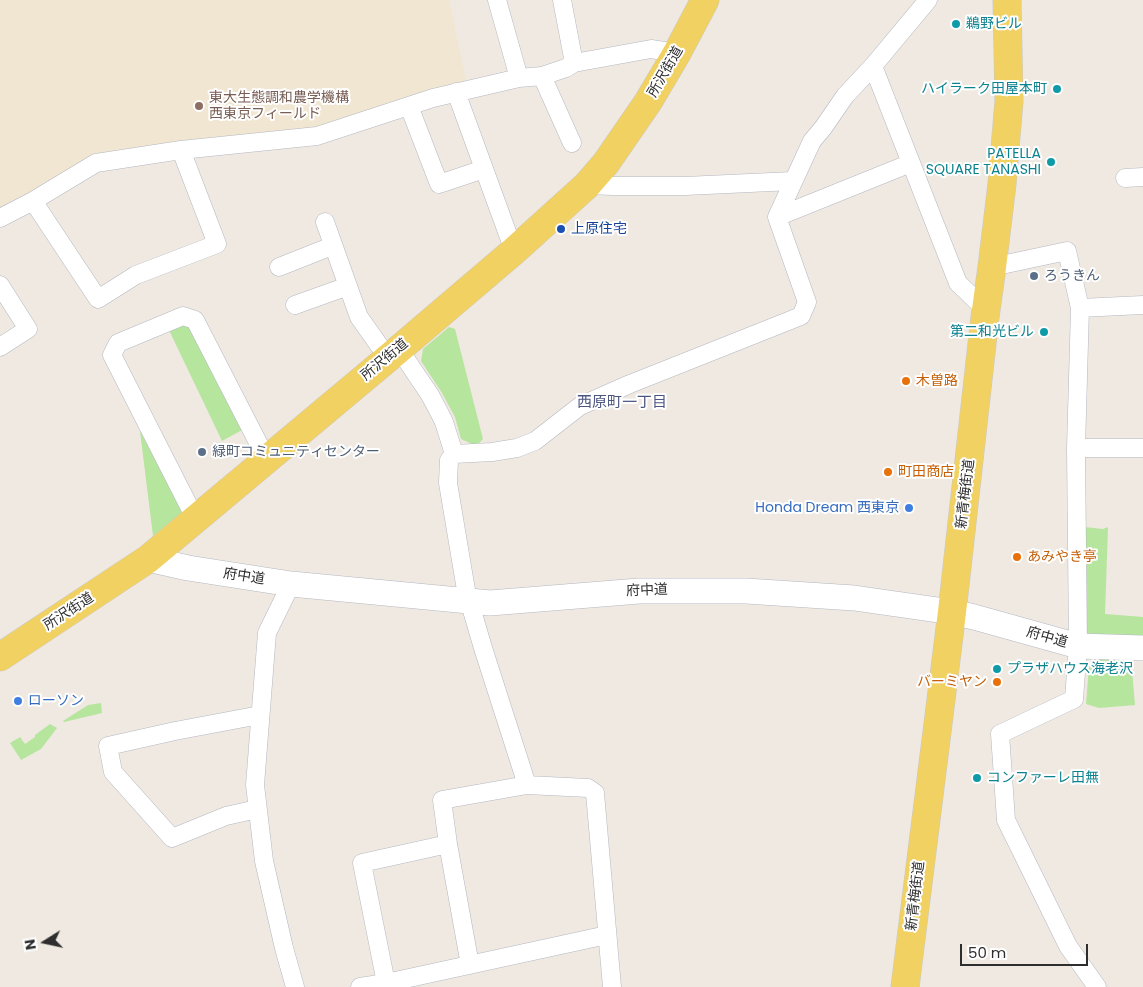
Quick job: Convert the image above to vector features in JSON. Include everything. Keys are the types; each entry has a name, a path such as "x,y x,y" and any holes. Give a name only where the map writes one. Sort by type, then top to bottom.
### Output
{"main road":[{"name":"所沢街道","path":"0,657 148,559 514,251 587,185 606,162 648,102 705,0"},
{"name":"新青梅街道","path":"905,987 952,612 1002,184 1009,101 1007,0"}],"street":[{"path":"497,0 519,78"},
{"path":"562,0 574,63"},
{"path":"527,785 469,601 448,483 449,460 454,454 492,452 517,448 535,441 580,406 630,384 801,316 807,302 776,217 812,141 845,96 873,66 928,0"},
{"path":"0,218 33,201 96,163 181,150 317,136 456,92 519,78 542,76 566,68 574,63 651,49 677,53"},
{"path":"873,66 958,283 986,310"},
{"path":"542,76 572,143"},
{"path":"456,92 514,251"},
{"path":"409,106 439,184 484,169"},
{"path":"33,201 98,299 136,275 217,244 181,150"},
{"path":"776,217 911,163"},
{"path":"1125,178 1143,177"},
{"path":"587,185 685,186 793,181"},
{"path":"325,222 359,317 430,395 442,417 454,454"},
{"path":"278,267 332,246"},
{"path":"992,268 1067,251 1080,308 1076,448 1078,646 1074,699 1000,734 1006,820 1068,946 1097,987"},
{"path":"0,286 28,329 0,347"},
{"path":"295,305 348,286"},
{"path":"1080,308 1143,305"},
{"path":"196,520 112,355 118,343 184,316 195,320 267,460"},
{"path":"1076,448 1143,448"},
{"name":"府中道","path":"148,559 188,568 291,584 490,603 639,591 746,591 854,598 952,612 1078,646 1143,648"},
{"path":"291,584 267,633 255,786 264,861 295,987"},
{"path":"257,809 226,816 172,838 113,772 108,746 260,715"},
{"path":"470,964 442,800 527,785 588,788 596,793 612,987"},
{"path":"386,983 362,863 448,844"},
{"path":"360,987 607,935"}],"shaded area":[{"name":"東大生態調和農学機構 西東京フィールド","path":"0,0 449,0 467,86 329,127 98,158 0,211"}],"green space":[{"path":"183,323 191,324 244,429 222,441 168,328"},
{"path":"449,327 455,329 483,439 478,444 472,444 461,439 455,417 421,361 423,349"},
{"path":"140,431 183,513 153,536"},
{"path":"1084,527 1103,529 1108,527 1105,614 1143,617 1143,637 1093,639 1085,630"},
{"path":"1098,659 1131,659 1135,705 1099,708 1086,704 1089,666"},
{"path":"101,703 102,713 63,721 88,705"},
{"path":"50,724 57,728 41,749 21,760 10,743 20,737 25,744"}],"place":[{"name":"鵜野ビル","path":"956,24"},
{"name":"ハイラーク田屋本町","path":"1057,89"},
{"name":"東大生態調和農学機構 西東京フィールド","path":"199,106"},
{"name":"PATELLA SQUARE TANASHI","path":"1051,162"},
{"name":"上原住宅","path":"561,229"},
{"name":"ろうきん","path":"1034,276"},
{"name":"第二和光ビル","path":"1044,332"},
{"name":"木曽路","path":"906,381"},
{"name":"緑町コミュニティセンター","path":"202,452"},
{"name":"町田商店","path":"888,472"},
{"name":"Honda Dream 西東京","path":"909,508"},
{"name":"あみやき亭","path":"1017,557"},
{"name":"プラザハウス海老沢","path":"997,669"},
{"name":"バーミヤン","path":"997,682"},
{"name":"ローソン","path":"18,701"},
{"name":"コンファーレ田無","path":"977,778"}],"district":[{"name":"西原町一丁目","path":"622,403"}]}
